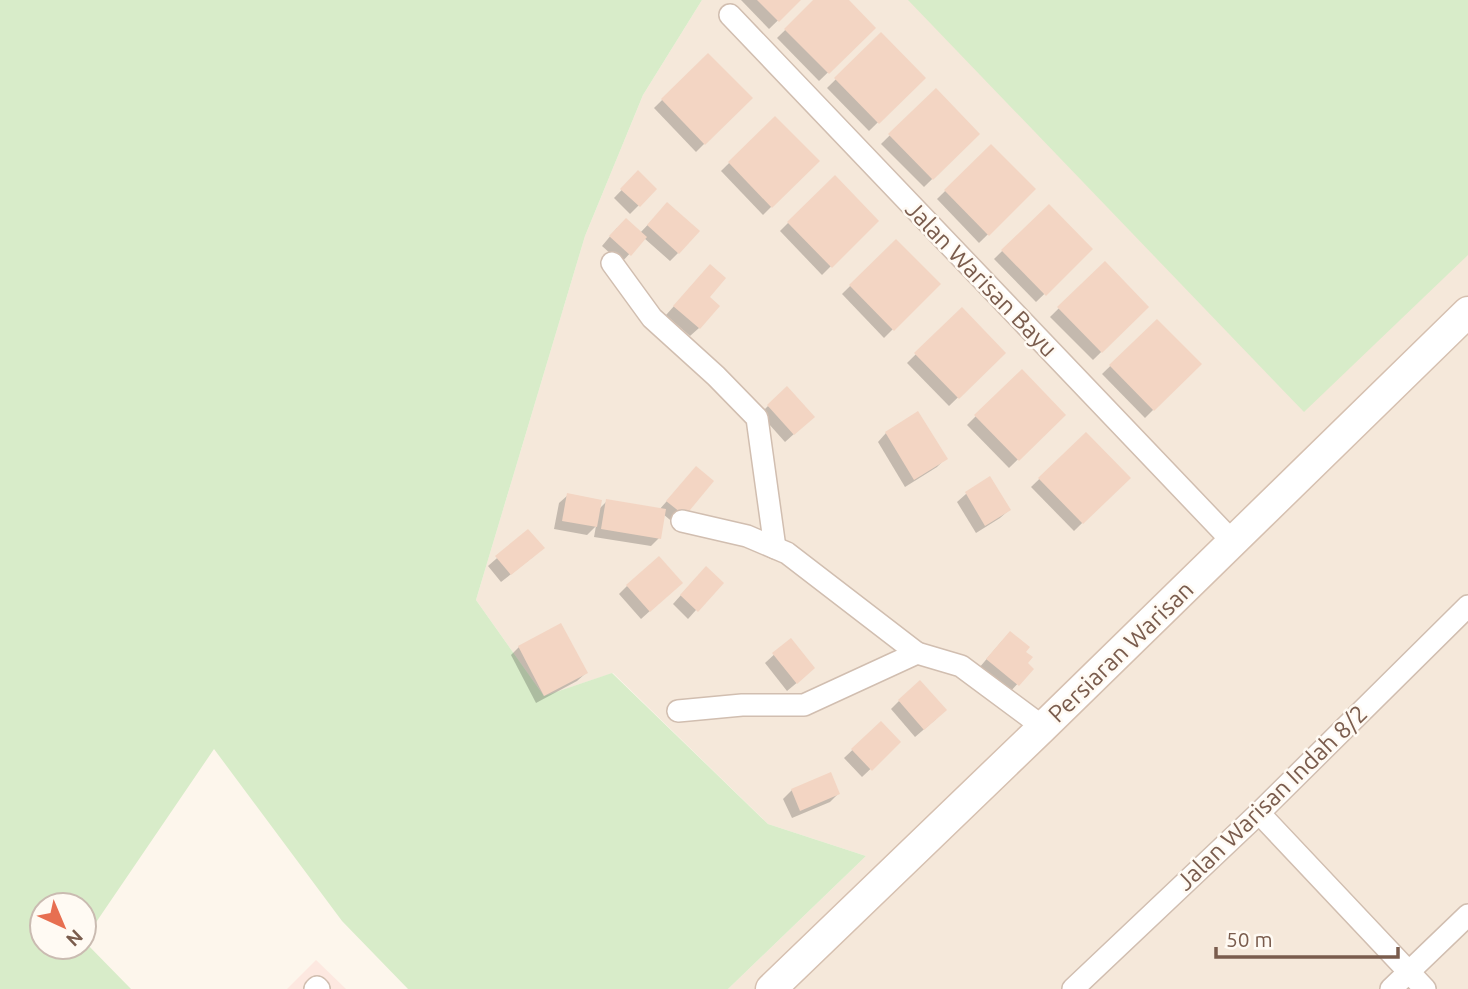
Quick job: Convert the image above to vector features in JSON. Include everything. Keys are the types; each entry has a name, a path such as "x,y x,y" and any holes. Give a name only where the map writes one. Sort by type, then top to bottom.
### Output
{"main road":[{"name":"Persiaran Warisan","path":"771,989 1468,312"}],"street":[{"name":"Jalan Warisan Bayu","path":"730,15 1233,542"},
{"path":"612,263 652,318 716,376 757,418 775,548"},
{"path":"682,521 747,536 787,553 918,653 961,666 1043,727"},
{"name":"Jalan Warisan Indah 8/2","path":"1073,989 1259,813 1468,606"},
{"path":"678,711 742,705 804,705 918,653"},
{"path":"1259,813 1426,989"},
{"path":"1391,989 1468,915"}],"shaded area":[{"path":"702,0 1468,0 1468,989 728,989 866,856 768,824 613,673 544,696 476,600 585,236 643,95"},
{"path":"316,960 346,989 287,989"}],"green space":[{"path":"0,0 702,0 643,95 585,236 476,600 544,696 612,673 768,824 866,856 728,989 408,989 342,921 214,749 98,919 98,891 28,891 28,961 98,961 98,955 131,989 0,989"},
{"path":"908,0 1468,0 1468,255 1304,412"}],"building":[{"path":"757,0 801,0 779,22"},
{"path":"813,0 849,0 876,28 829,74 784,29"},
{"path":"881,32 926,78 879,124 834,78"},
{"path":"708,53 753,98 705,145 661,99"},
{"path":"936,88 980,134 933,180 888,134"},
{"path":"775,116 820,161 772,208 728,162"},
{"path":"991,144 1036,189 989,236 944,190"},
{"path":"638,170 657,189 640,207 620,189"},
{"path":"835,175 879,221 832,268 787,222"},
{"path":"667,202 700,231 679,254 647,225"},
{"path":"1049,204 1093,249 1046,296 1001,250"},
{"path":"626,218 647,237 631,256 609,236"},
{"path":"896,239 941,284 894,331 849,285"},
{"path":"1105,261 1149,307 1102,353 1057,307"},
{"path":"710,264 726,278 710,297 720,306 700,329 673,306"},
{"path":"962,307 1006,353 959,399 914,353"},
{"path":"1157,319 1202,364 1154,411 1109,365"},
{"path":"1022,369 1066,415 1019,461 974,415"},
{"path":"787,386 815,417 794,435 767,405"},
{"path":"918,411 948,459 914,480 885,432"},
{"path":"1086,432 1131,478 1083,524 1038,478"},
{"path":"696,466 714,481 685,516 666,501"},
{"path":"990,476 1011,510 985,526 965,492"},
{"path":"567,493 602,500 597,527 562,521"},
{"path":"606,499 666,509 661,539 601,529"},
{"path":"528,529 545,548 511,575 495,556"},
{"path":"659,556 683,583 650,612 626,585"},
{"path":"706,566 724,583 698,612 680,595"},
{"path":"561,623 588,673 544,696 518,646"},
{"path":"1010,631 1030,647 1026,652 1033,657 1028,663 1034,669 1019,686 986,659"},
{"path":"791,638 815,668 797,684 772,653"},
{"path":"920,680 947,710 924,730 898,700"},
{"path":"881,721 901,742 872,771 851,749"},
{"path":"831,772 840,794 800,811 791,789"}]}
